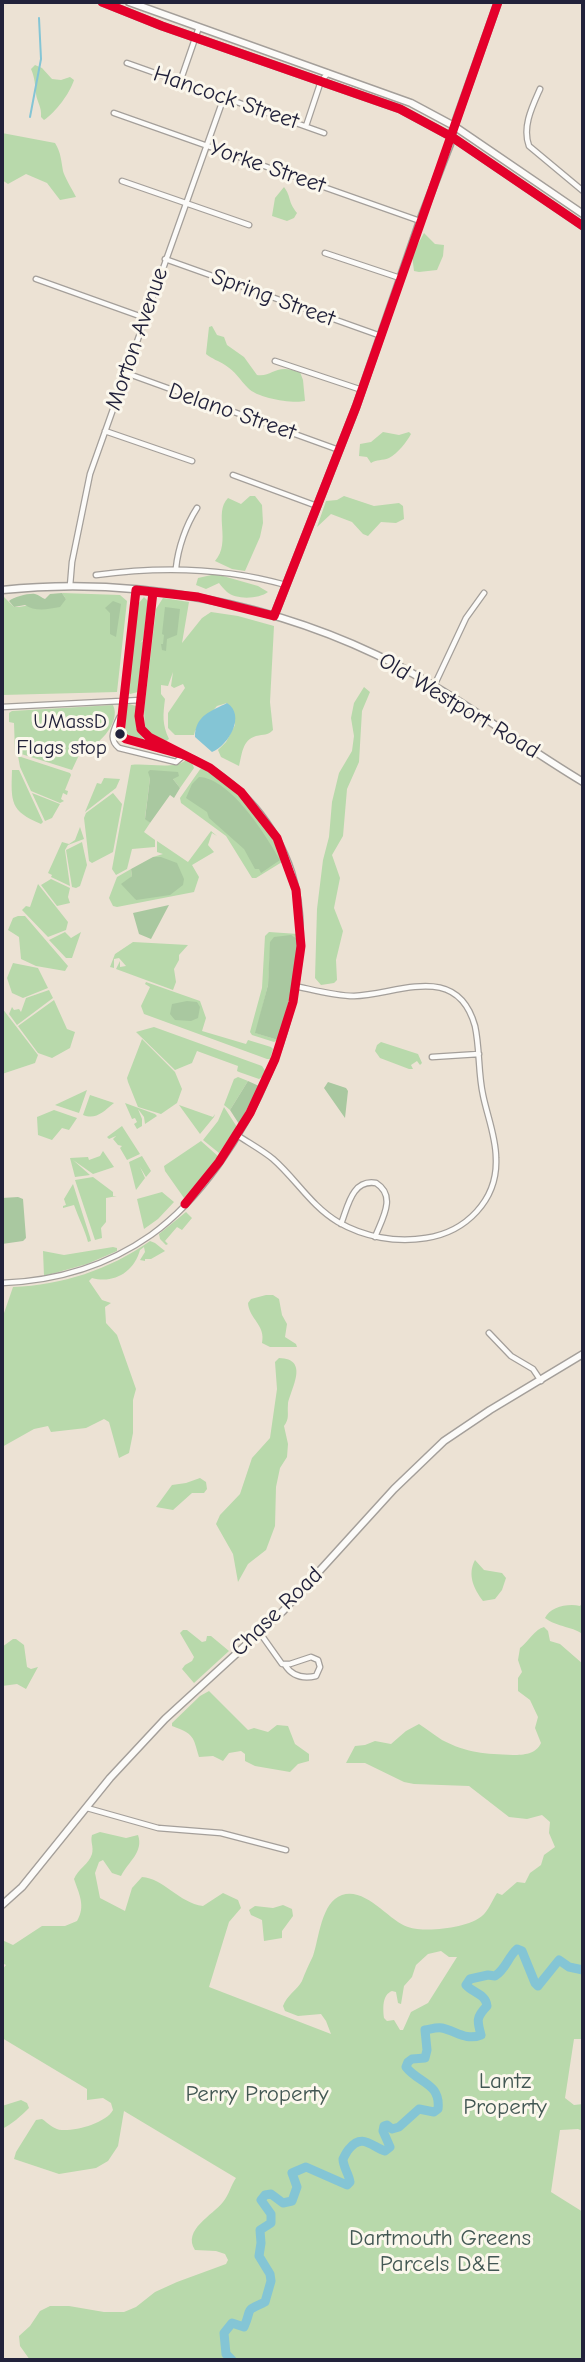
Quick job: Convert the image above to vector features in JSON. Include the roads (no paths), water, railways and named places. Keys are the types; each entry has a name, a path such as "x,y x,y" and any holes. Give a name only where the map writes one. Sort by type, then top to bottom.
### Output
{"main road":[{"path":"102,2 400,109 452,137 583,226"},
{"path":"129,2 403,99 454,126 583,214"},
{"path":"274,616 362,390 498,2"},
{"name":"Old Westport Road","path":"2,590 70,586 153,592 217,601 323,632 363,649 434,687 583,781"},
{"name":"Chase Road","path":"2,1906 22,1887 86,1808 174,1710 260,1633 303,1590 394,1489 444,1441 583,1354"}],"street":[{"path":"180,82 199,27"},
{"name":"Hancock Street","path":"127,63 324,132"},
{"path":"306,126 321,81 328,73"},
{"path":"540,89 528,123 528,143 534,152 583,191"},
{"name":"Morton Avenue","path":"70,586 85,494 165,259 224,97"},
{"name":"Yorke Street","path":"114,113 420,221"},
{"path":"122,181 249,225"},
{"path":"325,253 401,278"},
{"name":"Spring Street","path":"165,259 381,336"},
{"path":"36,279 145,318"},
{"path":"275,361 362,390"},
{"name":"Delano Street","path":"126,373 340,450"},
{"path":"105,431 192,461"},
{"path":"233,475 317,506"},
{"path":"176,568 177,556 197,508"},
{"path":"96,575 176,568 209,570 286,585"},
{"path":"136,590 120,732 124,739 184,755"},
{"path":"2,1283 72,1273 109,1259 152,1234 182,1208 213,1171 253,1108 283,1034 295,986 301,944 301,917 296,888 281,846 262,815 242,792 214,771 145,734 139,723 153,592"},
{"path":"434,687 466,618 484,593"},
{"path":"2,707 141,700"},
{"path":"122,712 113,735 117,747 176,762 184,755"},
{"path":"237,1135 272,1159 313,1204 341,1224 375,1237 415,1240 447,1232 471,1219 486,1199 496,1172 496,1158 482,1094 475,1026 467,1008 456,996 439,987 421,985 351,996 295,986"},
{"path":"432,1057 479,1054"},
{"path":"341,1224 355,1189 363,1183 376,1183 386,1192 388,1202 375,1237"},
{"path":"489,1333 513,1358 533,1369 541,1381"},
{"path":"260,1633 278,1661 292,1672 305,1678 316,1676 320,1667 318,1660 311,1657 285,1665"},
{"path":"86,1808 158,1828 239,1836 286,1850"}],"water":[{"path":"227,703 233,708 235,715 233,729 224,743 212,752 195,737 196,730 205,715"}],"waterway":[{"path":"30,117 41,59 39,18"},
{"path":"232,2360 226,2354 224,2333 232,2323 244,2327 251,2309 265,2302 271,2281 270,2274 259,2256 260,2230 271,2223 271,2214 261,2200 265,2195 271,2194 283,2203 292,2201 297,2187 292,2173 306,2167 347,2185 350,2182 343,2159 354,2144 367,2142 385,2151 390,2147 383,2131 384,2126 392,2129 399,2127 419,2109 434,2112 438,2109 436,2094 406,2067 412,2059 425,2058 425,2030 440,2028 466,2036 481,2035 478,2019 487,2006 482,1996 466,1985 470,1979 495,1976 517,1949 522,1951 538,1986 559,1960 569,1967 583,1970"}],"place":[{"name":"UMassD Flags stop","path":"120,734"}],"park label":[{"name":"Perry Property","path":"257,2094"},
{"name":"Lantz Property","path":"505,2094"},
{"name":"Dartmouth Greens Parcels D&E","path":"440,2251"}]}
